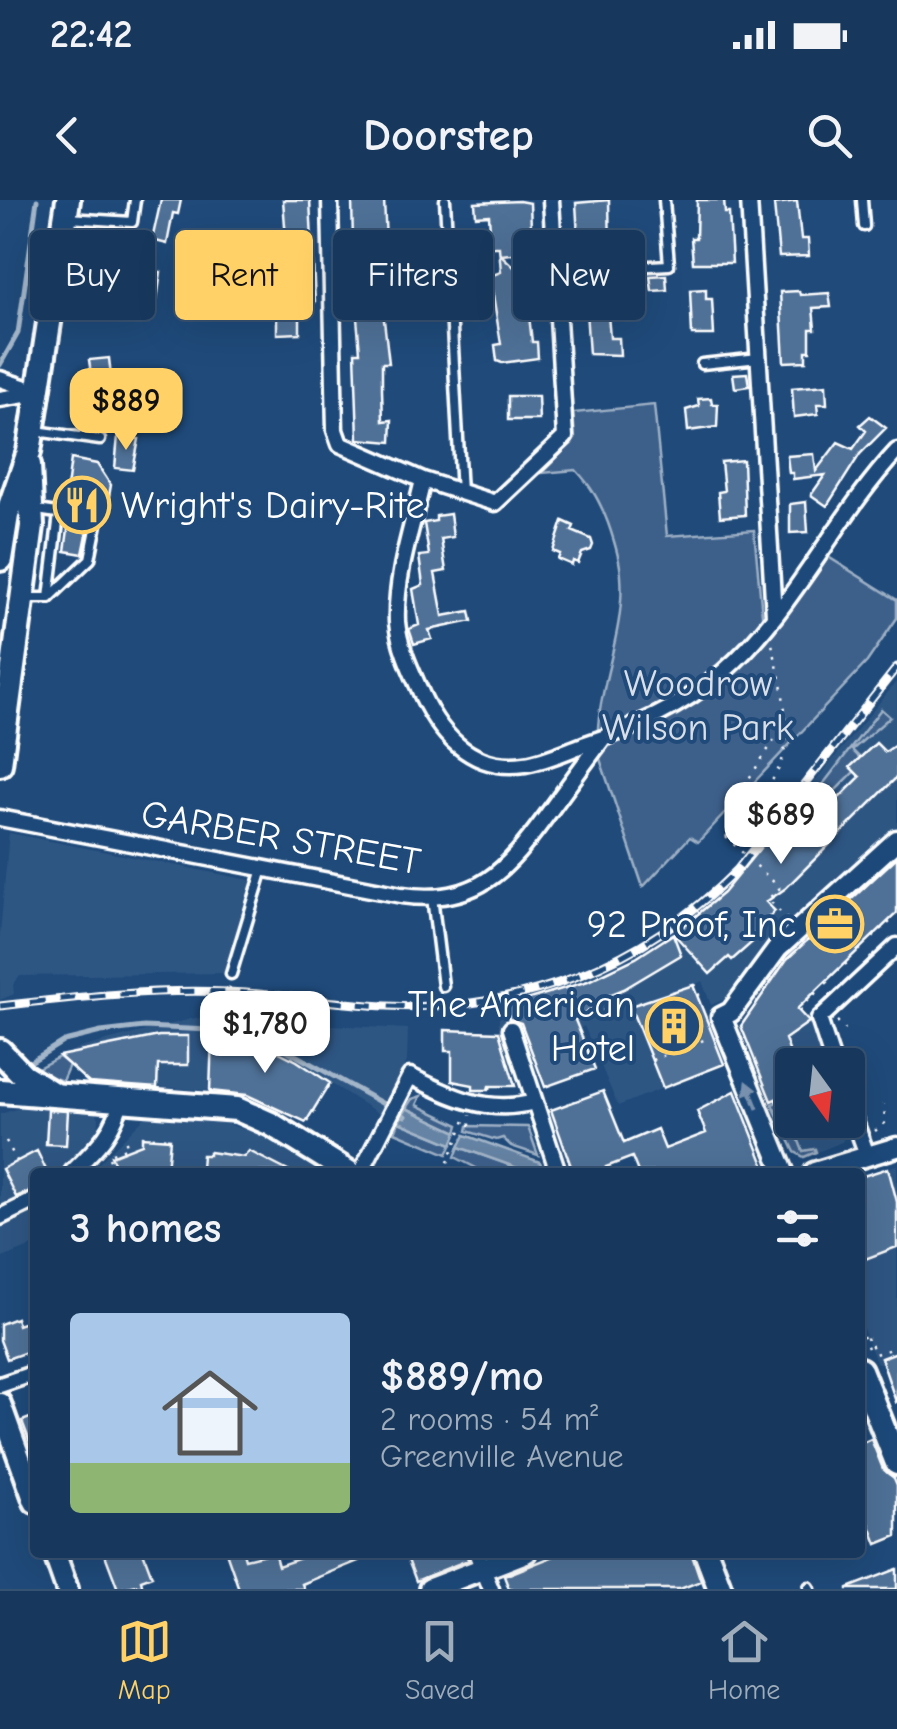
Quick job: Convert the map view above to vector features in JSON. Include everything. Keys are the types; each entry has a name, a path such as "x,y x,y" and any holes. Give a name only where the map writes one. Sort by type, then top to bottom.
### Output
{"main road":[{"path":"0,560 7,515 30,441 67,209"},
{"path":"0,764 5,681 22,598 31,509 30,441"},
{"path":"10,1062 56,1094"},
{"path":"0,1090 214,1105 245,1112 342,1168"},
{"path":"865,1383 897,1464"},
{"path":"0,1404 30,1488"},
{"path":"56,1558 68,1589"},
{"path":"430,1589 512,1558"},
{"path":"708,1558 720,1589"}],"street":[{"path":"330,200 335,430 342,446 424,480 499,502 566,438 559,320"},
{"path":"551,200 553,230"},
{"path":"749,200 771,619"},
{"path":"0,379 38,392"},
{"path":"0,399 38,392"},
{"path":"424,480 399,586 397,618 404,652 431,717 458,747 501,764 526,764 648,722 705,686 740,657 862,491 897,450"},
{"name":"GARBER STREET","path":"0,818 262,869 432,897 478,885 512,863 602,740"},
{"path":"782,1168 722,1016 731,1012 778,948 897,840"},
{"path":"828,1048 819,1019 897,946"},
{"path":"512,1029 557,1168"},
{"path":"362,1168 410,1076 463,1102 521,1106 534,1102"},
{"path":"76,1168 110,1130 121,1099"},
{"path":"861,1138 867,1155"},
{"path":"826,1168 897,1146"},
{"path":"0,1217 30,1202"},
{"path":"0,1385 30,1375"}],"lane":[{"path":"67,209 132,222 134,200"},
{"path":"446,200 461,493"},
{"path":"645,267 668,266 664,200"},
{"path":"862,200 864,226"},
{"path":"702,364 759,358"},
{"path":"30,441 100,440"},
{"path":"22,598 48,598 90,559 98,519 31,509"},
{"path":"48,598 60,514"},
{"path":"231,974 262,869"},
{"path":"432,897 443,986"}],"path":[{"path":"771,619 783,691 779,768 726,837 780,888 768,900 780,912"},
{"path":"762,791 748,780 784,726"},
{"path":"890,924 897,930"},
{"path":"695,986 700,997"},
{"path":"600,999 610,996 612,1000 602,1004 604,1011"},
{"path":"833,1016 845,1029"},
{"path":"652,1060 715,1035"},
{"path":"488,1088 499,1090"},
{"path":"769,1103 775,1101"},
{"path":"870,1134 885,1124 884,1104"},
{"path":"307,1123 318,1106"},
{"path":"446,1168 467,1114"},
{"path":"113,1168 107,1154 126,1148 123,1134"},
{"path":"142,1136 170,1138"},
{"path":"6,1141 17,1162"},
{"path":"865,1339 869,1338 875,1354 897,1346"}],"shaded area":[{"path":"897,681 897,830 766,948 728,998 711,1005 702,981 694,985 714,1038 653,1062 663,1088 618,1106 584,1026 579,1029 595,1069 545,1087 525,1033 499,1032 499,1008 527,1002 612,970 657,945 706,908 730,885"},
{"path":"9,833 255,881 228,973 20,976 13,985 14,994 0,1000 0,934"},
{"path":"760,999 787,1038 809,1022 817,1048 775,1048 775,1070 761,1075 741,1026"},
{"path":"195,1018 408,1029 407,1061 381,1115 330,1083 305,1123 234,1092 90,1083 59,1057 76,1049"},
{"path":"23,1107 95,1111 99,1118 98,1133 65,1168 30,1168 30,1191 0,1206 0,1114"},
{"path":"406,1108 457,1132 452,1144 399,1122"},
{"path":"145,1117 221,1122 261,1135 312,1168 94,1168"},
{"path":"465,1135 540,1162 542,1168 518,1168 459,1147"},
{"path":"788,1138 844,1138 805,1157 795,1152"},
{"path":"897,1165 897,1396 882,1364 876,1362 865,1334 865,1175"},
{"path":"30,1214 30,1247 0,1259 0,1228"}],"green space":[{"name":"Woodrow Wilson Park","path":"654,405 667,536 754,530 764,636 825,555 897,600 897,618 867,662 698,842 690,837 643,887 598,753 600,709 619,621 618,556 599,501 587,482 576,470 542,473 575,439 573,413"},
{"path":"881,709 890,717 852,750 860,758 851,767 855,771 802,824 797,818"},
{"path":"59,1057 69,1065 62,1081 34,1070"},
{"path":"421,1096 417,1105 459,1125 457,1132 406,1108 412,1099"},
{"path":"399,1122 452,1144 447,1154 395,1132"},
{"path":"468,1126 528,1127 538,1155 511,1146 503,1138 496,1140 467,1131"},
{"path":"788,1138 798,1138 803,1151 816,1152 804,1157 795,1152"},
{"path":"459,1147 518,1168 476,1168 455,1157"}],"building":[{"path":"161,200 181,200 178,214 173,213 167,244 155,241"},
{"path":"283,200 310,200 311,230 285,230"},
{"path":"352,200 384,200 385,230 353,230"},
{"path":"609,200 610,230 578,230 576,203"},
{"path":"697,200 724,200 725,213 729,213 732,263 693,263 691,238 696,238"},
{"path":"797,201 801,239 808,239 809,256 779,257 774,204"},
{"path":"475,203 530,203 531,230 513,230 513,254 501,255 513,266 513,320 529,320 538,358 497,361 495,345 501,344 493,275 501,272 499,247 493,247 489,215 476,216"},
{"path":"155,271 161,272 155,300"},
{"path":"666,275 667,290 652,291 650,276"},
{"path":"706,289 706,299 712,299 714,335 692,335 690,290"},
{"path":"799,291 800,295 829,293 831,307 813,308 815,329 810,329 806,361 784,362 780,292"},
{"path":"277,320 300,320 300,333 277,334"},
{"path":"357,320 384,320 389,363 382,363 383,421 392,420 391,442 358,439 355,352 360,352"},
{"path":"587,320 608,320 610,338 619,338 620,355 589,354"},
{"path":"109,358 112,386 93,388 89,360"},
{"path":"747,373 749,386 735,388 733,374"},
{"path":"826,385 827,404 817,404 818,414 794,417 792,388"},
{"path":"508,396 538,396 539,420 508,420"},
{"path":"711,398 712,404 718,404 717,427 688,431 686,410 699,406 698,399"},
{"path":"870,416 886,428 860,454 827,506 811,495 825,475 793,479 787,456 814,454 816,471 838,442 853,449 866,431 860,425"},
{"path":"118,436 139,439 133,470 115,468"},
{"path":"71,459 97,464 111,485 108,502 93,500 91,510 72,508 74,497 66,495"},
{"path":"743,460 745,515 720,517 718,492 724,491 721,462"},
{"path":"806,502 808,532 790,533 790,504"},
{"path":"450,514 453,537 441,539 446,571 435,573 443,616 470,611 472,621 429,630 432,639 414,644 409,629 419,625 413,589 423,585 419,556 429,555 424,523"},
{"path":"563,521 574,526 572,531 591,539 593,545 572,565 558,559 560,554 553,551"},
{"path":"69,522 89,525 83,554 65,551"},
{"path":"876,743 885,752 897,744 897,777 786,888 766,902 775,911 754,935 757,938 710,974 674,934 723,893 790,812 809,828 860,777 850,767"},
{"path":"897,857 897,913 797,1009 809,1022 785,1039 788,1048 775,1048 775,1099 771,1101 741,1026 787,959"},
{"path":"673,934 681,955 624,989 597,1000 599,1004 575,1020 595,1069 545,1087 521,1023 509,1019 506,1006 588,981 636,958"},
{"name":"The American Hotel","path":"693,985 724,1064 663,1088 630,1006"},
{"path":"445,1030 499,1032 515,1086 473,1090 473,1085 452,1081 452,1051 445,1051"},
{"path":"159,1036 188,1036 188,1065 158,1065 157,1088 89,1083 59,1056"},
{"path":"212,1036 251,1038 330,1083 306,1122 247,1095 210,1091"},
{"path":"603,1091 624,1143 657,1129 665,1149 706,1133 697,1111 735,1091 765,1168 636,1168 632,1157 606,1168 572,1168 551,1110"},
{"path":"48,1110 68,1111 66,1145 46,1144"},
{"path":"142,1137 170,1139 167,1168 116,1168 111,1156 142,1144"},
{"path":"37,1151 45,1168 30,1168 30,1191 16,1197 2,1169"},
{"path":"249,1151 282,1168 201,1168 202,1155 209,1152 244,1157"},
{"path":"888,1168 897,1202 897,1247 865,1259 865,1175"},
{"path":"16,1318 18,1325 30,1321 30,1351 7,1359 0,1340 0,1324"},
{"path":"897,1352 897,1401 896,1402 881,1358"},
{"path":"30,1418 30,1442 22,1421"},
{"path":"871,1439 883,1469 897,1485 897,1536 877,1544 869,1523 865,1524 865,1442"},
{"path":"106,1558 145,1558 152,1576 141,1580 142,1584 118,1589"},
{"path":"228,1558 276,1558 278,1566 301,1558 365,1558 302,1584 304,1589 239,1589"},
{"path":"407,1558 468,1558 468,1560 416,1581"},
{"path":"549,1558 693,1558 701,1581 680,1589 509,1589 504,1576"},
{"path":"897,1569 897,1589 848,1589 848,1588"}],"waterway":[{"path":"0,365 18,333 37,200"},
{"path":"22,1067 64,1041 101,1032 144,1027 254,1032 405,1116"}],"railway":[{"path":"0,1006 199,991 367,1005 437,1006 532,991 577,976 662,932 737,870 897,667"}],"place":[{"name":"Wright's Dairy-Rite","path":"82,505"},
{"name":"92 Proof, Inc","path":"835,924"},
{"name":"The American Hotel","path":"674,1026"}]}
